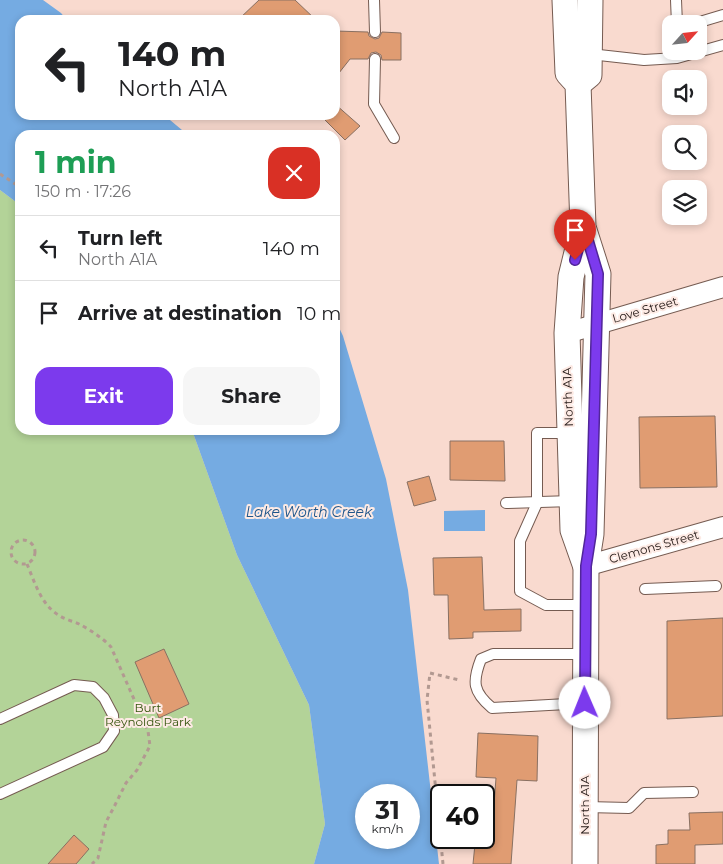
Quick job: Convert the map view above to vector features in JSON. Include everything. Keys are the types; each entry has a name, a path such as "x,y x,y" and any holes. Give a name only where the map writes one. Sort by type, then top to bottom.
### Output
{"street":[{"name":"North A1A","path":"566,0 568,73 578,84 584,227 598,274 591,534 586,566 585,606 585,864"},
{"path":"578,84 589,75 590,0"},
{"name":"North A1A","path":"584,227 571,277 566,333 573,530 586,566"},
{"name":"Love Street","path":"566,333 723,288"},
{"name":"Clemons Street","path":"586,566 723,527"}],"lane":[{"path":"374,0 375,32"},
{"path":"676,0 677,15"},
{"path":"708,20 723,15"},
{"path":"590,54 644,60 677,58 723,45"},
{"path":"375,60 374,104 394,138"},
{"path":"570,433 537,433 536,502 520,541 520,591 546,605 585,606"},
{"path":"506,504 572,501"},
{"path":"645,589 716,586"},
{"path":"584,654 493,654 481,659 476,671 475,684 480,698 492,708 585,703"},
{"path":"0,719 74,685 93,687 104,698 113,715 114,731 103,747 0,794"},
{"path":"585,807 629,808 644,793 693,792"}],"path":[{"path":"0,174 15,184"},
{"path":"19,541 28,541 34,548 34,557 27,564 18,563 12,556 12,547 19,541"},
{"path":"442,864 428,700 430,673 475,684"}],"green space":[{"name":"Burt Reynolds Park","path":"0,190 15,201 15,435 194,435 237,555 309,705 325,824 314,864 0,864"}],"water":[{"path":"0,0 43,0 63,15 15,15 15,120 170,120 182,130 15,130 15,201 0,190"},
{"name":"Lake Worth Creek","path":"340,330 386,479 408,590 430,784 430,849 437,849 439,864 314,864 325,824 309,705 237,555 194,435 340,435"},
{"path":"485,510 485,531 444,531 444,511"}],"building":[{"path":"259,0 295,0 311,15 243,15"},
{"path":"340,31 368,32 369,36 375,39 379,38 382,32 401,33 401,60 382,60 381,55 376,52 371,53 368,59 350,59 340,72"},
{"path":"340,108 360,126 345,140 340,135 340,130 335,130 325,120 340,120"},
{"path":"715,416 717,487 640,488 639,417"},
{"path":"450,441 504,441 505,481 450,480"},
{"path":"429,476 436,500 414,506 407,482"},
{"path":"482,557 484,610 521,609 521,631 473,632 473,638 449,639 448,595 434,595 433,558"},
{"path":"723,618 723,716 667,719 667,621"},
{"path":"164,649 189,704 159,718 135,662"},
{"path":"478,733 538,736 537,781 517,780 511,864 473,864 474,849 495,849 496,778 476,777"},
{"path":"723,812 723,844 695,845 695,864 656,864 656,845 668,844 668,830 690,830 689,813"},
{"path":"74,835 89,849 76,864 48,864"}],"route":[{"path":"575,260 584,227 598,274 591,534 586,566 585,703"}]}
